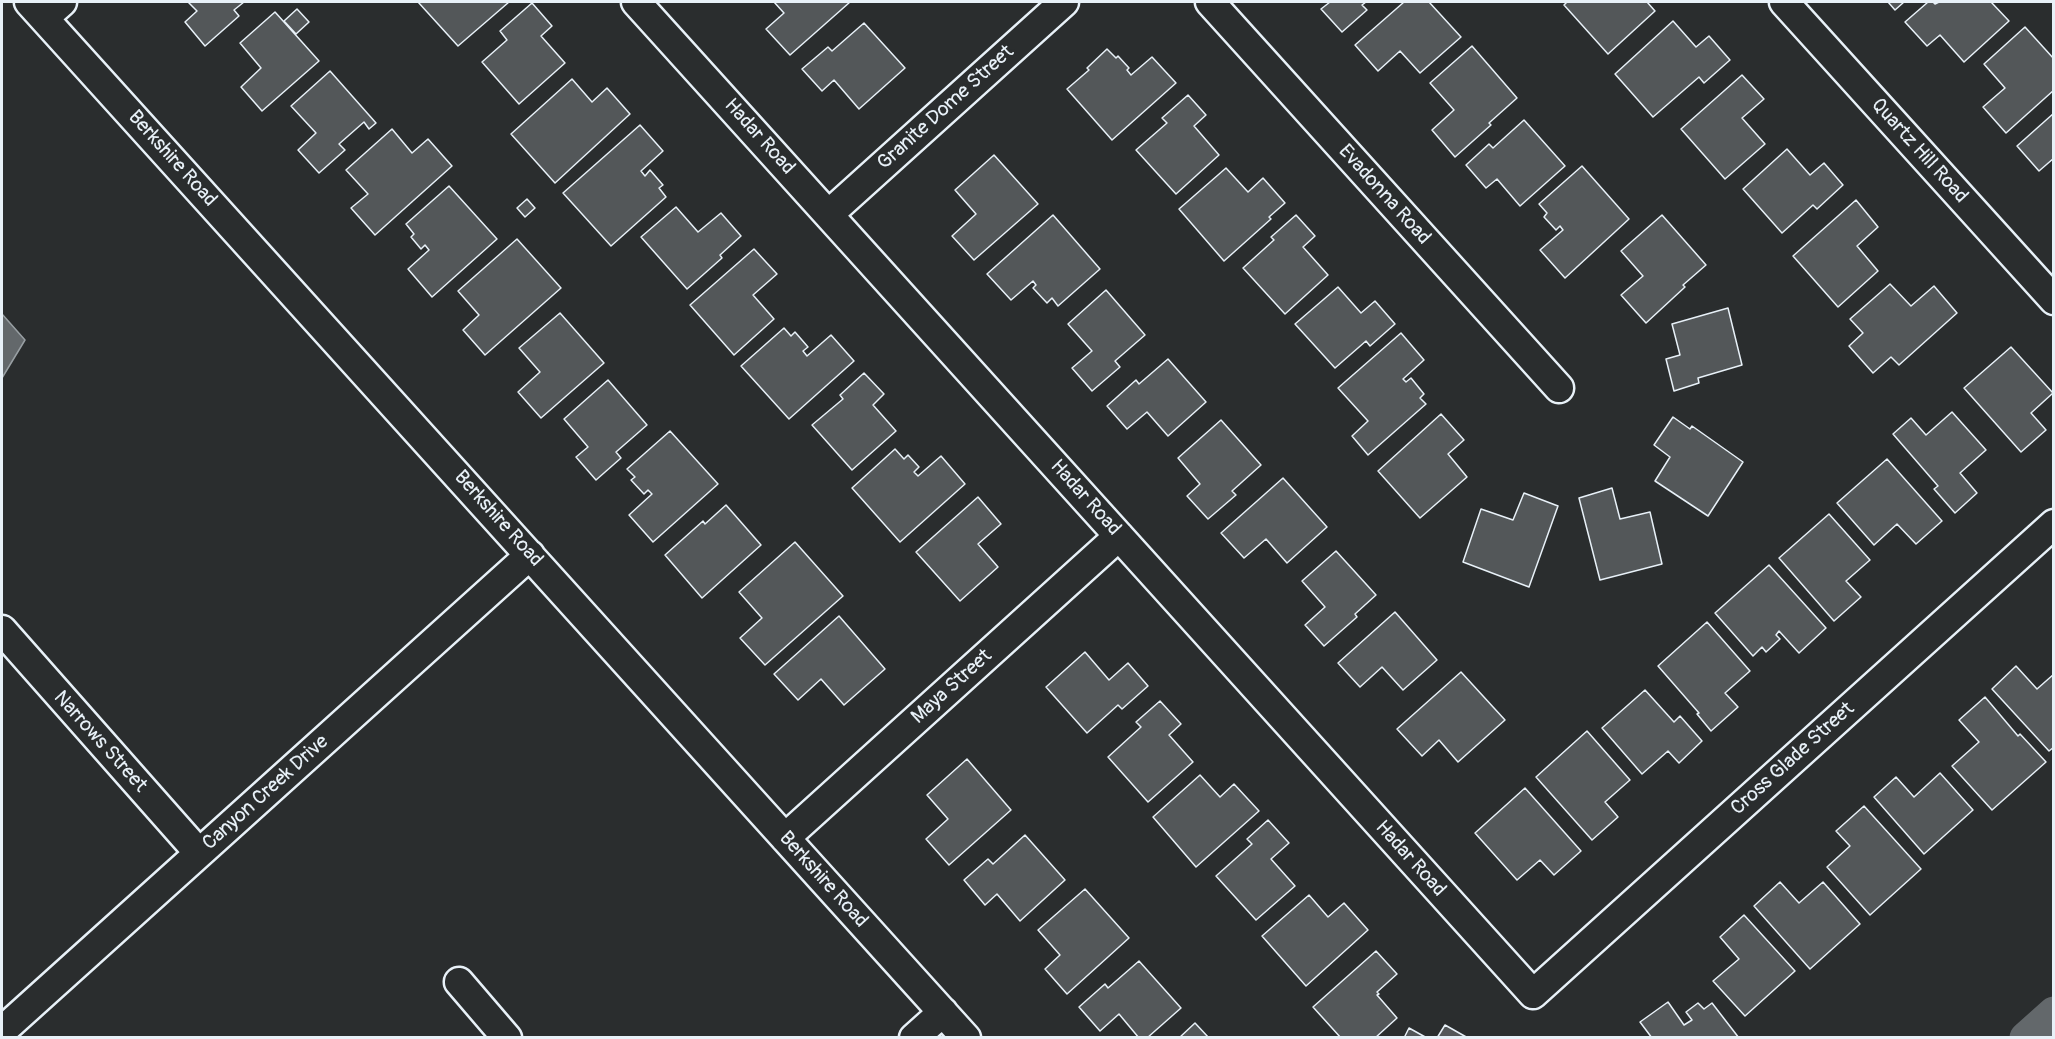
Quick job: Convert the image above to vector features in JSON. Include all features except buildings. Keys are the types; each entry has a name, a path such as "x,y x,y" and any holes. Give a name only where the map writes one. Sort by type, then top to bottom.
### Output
{"street":[{"name":"Hadar Road","path":"636,2 1533,994"},
{"name":"Granite Dome Street","path":"829,214 1064,2"},
{"name":"Evadonna Road","path":"1210,2 1559,387"},
{"name":"Quartz Hill Road","path":"1784,2 2054,300"},
{"name":"Berkshire Road","path":"45,7 530,555 966,1038"},
{"name":"Cross Glade Street","path":"1533,994 2054,524"},
{"name":"Maya Street","path":"785,838 1119,536"},
{"name":"Canyon Creek Drive","path":"2,1031 530,555"},
{"name":"Narrows Street","path":"2,630 199,853"},
{"path":"459,982 507,1038"},
{"path":"914,1038 943,1012"}],"shaded area":[{"path":"2,314 25,340 2,378"}],"waterway":[{"path":"2026,1038 2054,1013"}]}
